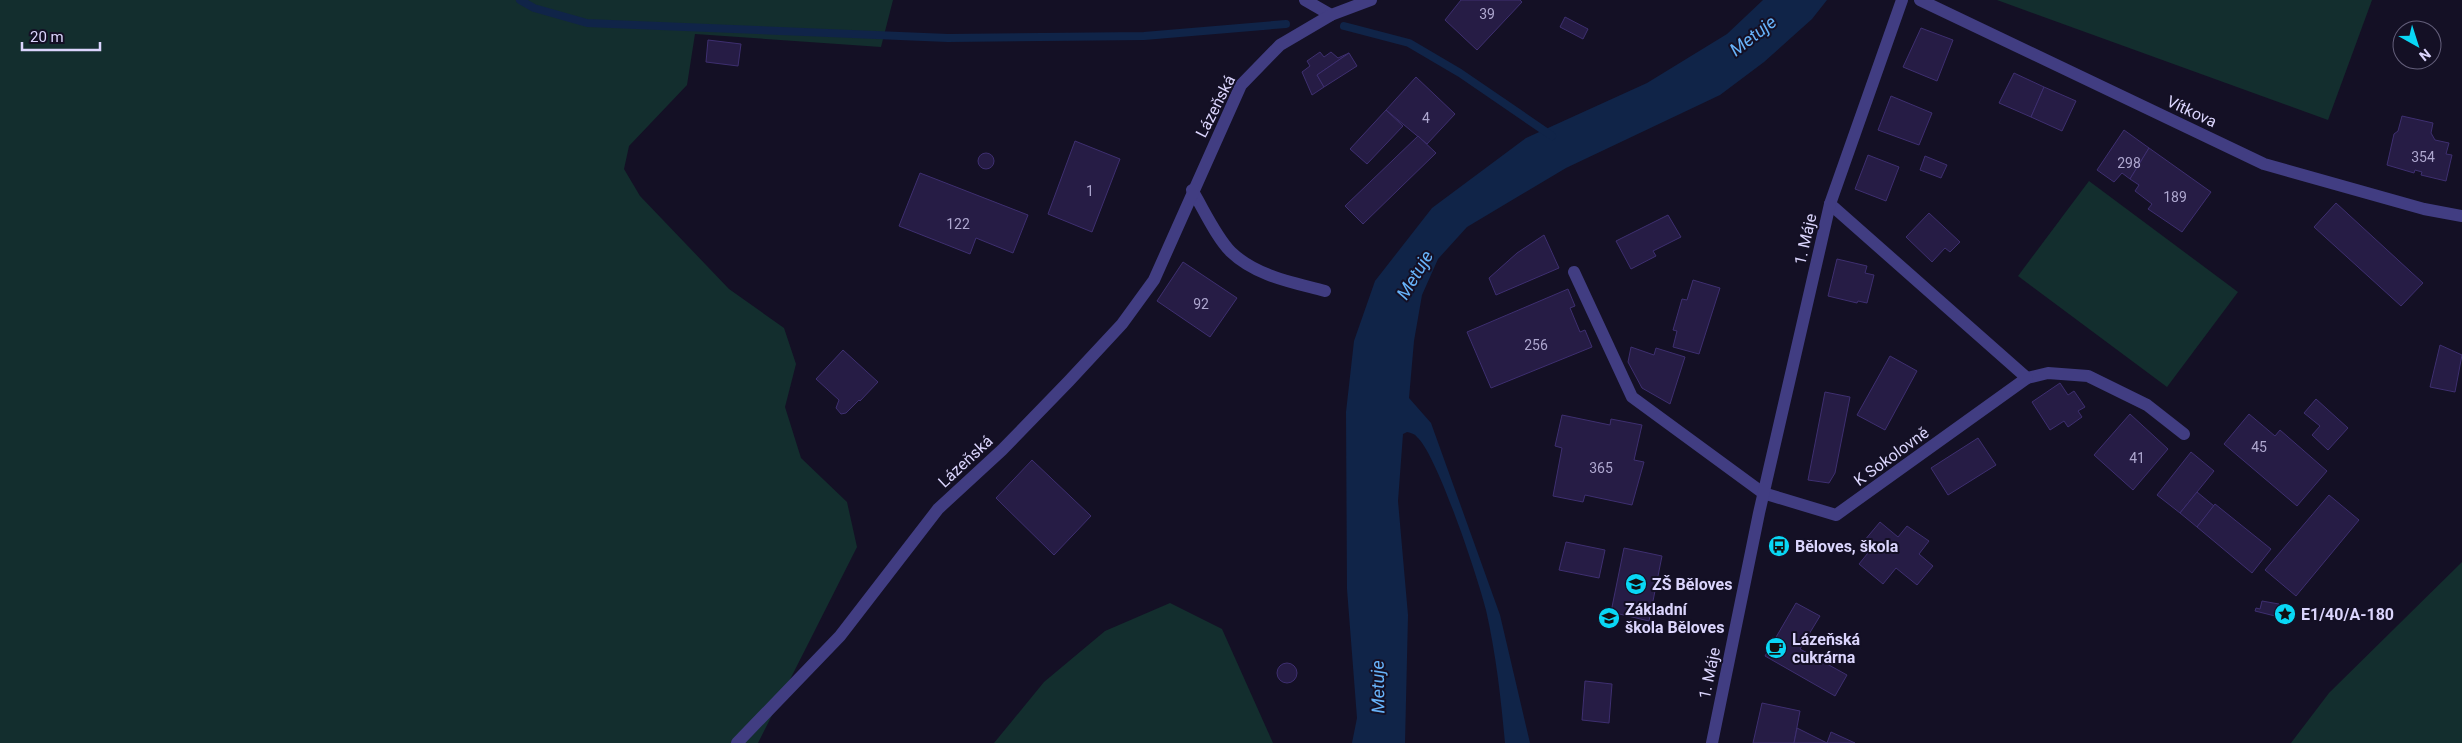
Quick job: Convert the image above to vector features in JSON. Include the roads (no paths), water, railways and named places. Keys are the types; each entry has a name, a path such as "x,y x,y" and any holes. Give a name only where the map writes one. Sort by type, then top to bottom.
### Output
{"street":[{"path":"1305,0 1331,15"},
{"name":"Lázeňská","path":"737,743 840,636 938,509 1008,443 1122,324 1154,280 1192,190 1240,85 1280,45 1331,15 1371,0"},
{"name":"1. Máje","path":"1712,743 1763,493 1830,204 1902,0"},
{"name":"Vítkova","path":"1920,0 2264,164 2424,209 2462,216"},
{"path":"1192,190 1230,250 1248,265 1274,278 1325,291"},
{"path":"1830,204 2027,378"},
{"path":"1574,272 1632,398 1763,493"},
{"name":"K Sokolovně","path":"1763,493 1836,515 2027,378 2048,373 2088,376 2147,405 2184,434"}],"water":[{"name":"Metuje","path":"1763,0 1827,0 1812,19 1764,62 1720,95 1566,168 1467,227 1438,259 1422,295 1414,341 1409,398 1431,423 1500,615 1530,743 1505,743 1493,643 1475,573 1435,467 1417,437 1407,432 1403,434 1398,501 1408,615 1405,743 1352,743 1357,718 1347,589 1346,412 1354,341 1375,281 1432,208 1526,138 1647,83 1727,34"}],"waterway":[{"path":"520,0 534,8 587,23 948,38 1144,36 1286,24"},
{"path":"1344,26 1409,43 1460,73 1552,136"}],"place":[{"name":"Běloves, škola","path":"1779,546"},
{"name":"ZŠ Běloves","path":"1636,584"},
{"name":"E1/40/A-180","path":"2285,614"},
{"name":"Základní škola Běloves","path":"1609,618"},
{"name":"Lázeňská cukrárna","path":"1776,648"}]}
